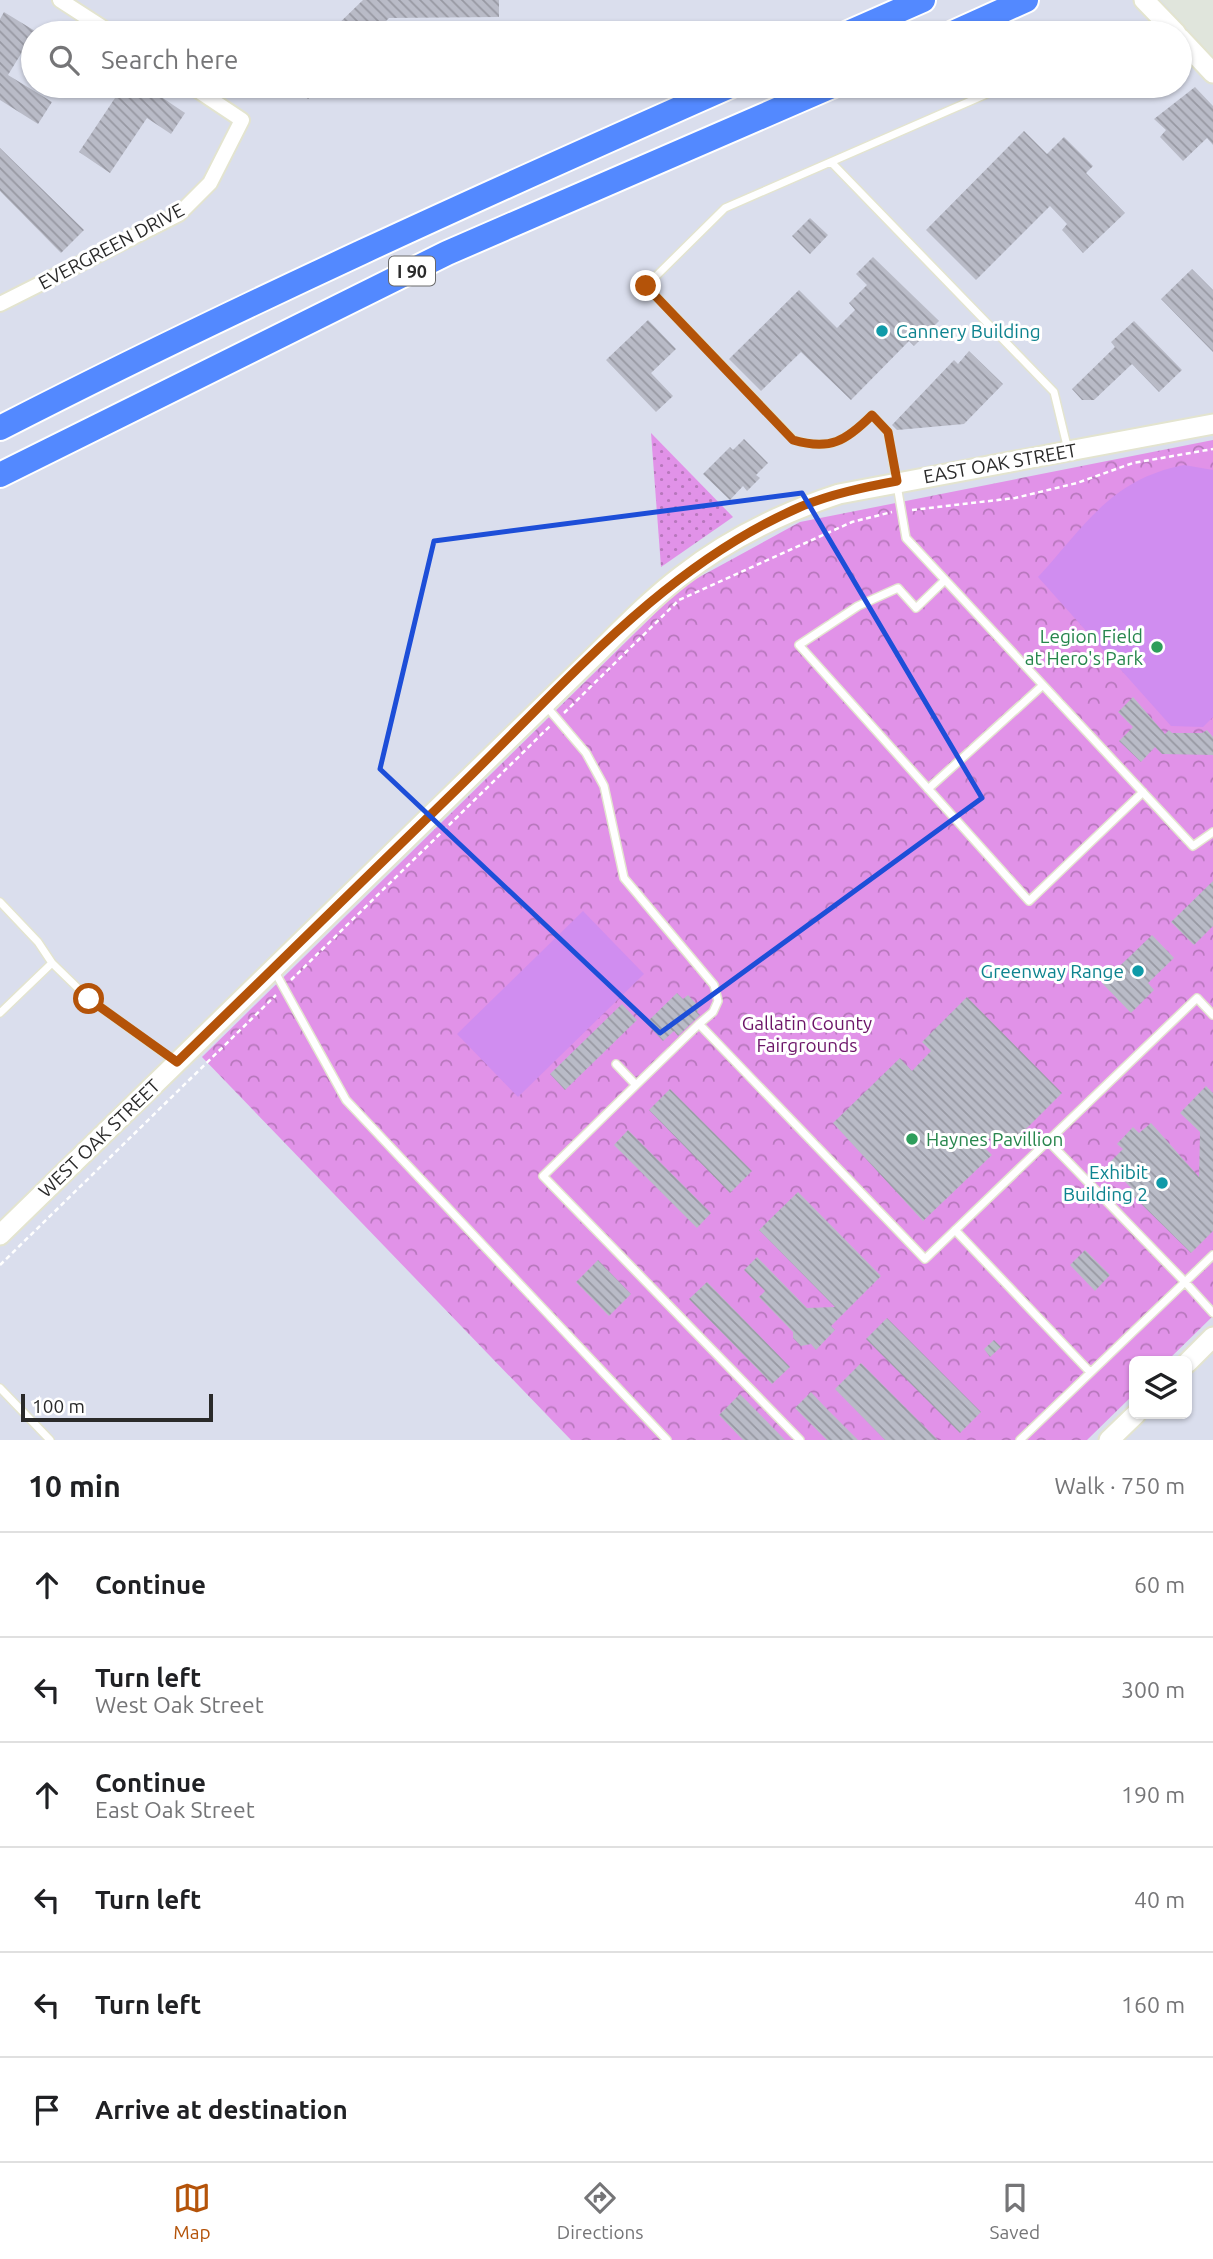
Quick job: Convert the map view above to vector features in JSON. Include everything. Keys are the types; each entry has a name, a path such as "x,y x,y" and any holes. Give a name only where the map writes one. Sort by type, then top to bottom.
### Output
{"highway":[{"path":"875,21 923,0"},
{"path":"981,21 1026,0"},
{"name":"I 90","path":"0,428 162,345 429,219 703,98"},
{"name":"I 90","path":"0,475 447,253 804,98"}],"street":[{"path":"60,0 92,21"},
{"path":"1144,0 1164,21"},
{"path":"1192,53 1213,73"},
{"name":"EVERGREEN DRIVE","path":"0,304 156,227 193,202 227,154 242,120 209,98"},
{"name":"EAST OAK STREET","path":"589,661 681,576 718,551 800,507 839,494 897,481 1213,424"},
{"name":"WEST OAK STREET","path":"0,1235 589,661"},
{"path":"1192,1358 1213,1337"},
{"path":"1109,1440 1131,1419"}],"lane":[{"path":"978,98 725,208 646,286 793,440 815,446 839,442 872,415 888,432 906,538 1194,846 1213,832"},
{"path":"831,162 1054,392 1068,451"},
{"path":"945,580 916,608 898,588 858,606 799,645 1029,901 1143,792"},
{"path":"928,789 1043,685"},
{"path":"545,704 586,753 604,786 624,878 714,985 718,1001 713,1012 542,1176 800,1440"},
{"path":"0,902 38,942 52,963 89,999 177,1062"},
{"path":"0,1013 52,963"},
{"path":"274,968 346,1100 667,1440"},
{"path":"699,1024 925,1259 1197,998 1213,1015"},
{"path":"616,1064 636,1085"},
{"path":"1048,1141 1213,1313"},
{"path":"956,1230 1090,1372"},
{"path":"1020,1440 1213,1255"},
{"path":"0,1388 50,1440"}],"path":[{"path":"0,1265 679,600 852,522 902,510 1015,498 1077,483 1133,463 1213,449"}],"highlighted area":[{"path":"802,493 982,798 660,1033 380,769 434,541"}],"shaded area":[{"path":"1161,0 1213,0 1213,57 1192,34 1192,21 1180,21"},
{"name":"Legion Field at Hero's Park","path":"1184,465 1213,470 1213,717 1203,727 1171,726 1038,577 1101,507 1118,493 1137,481"},
{"path":"583,911 644,974 518,1097 457,1034"}],"green space":[{"path":"651,433 733,517 661,567"},
{"name":"Gallatin County Fairgrounds","path":"1213,440 1213,1316 1172,1356 1129,1356 1129,1399 1087,1440 571,1440 202,1057 683,586 800,522"}],"building":[{"path":"363,0 499,0 499,17 341,21"},
{"path":"4,12 21,22 21,54 8,75 21,83 21,98 45,98 52,102 38,124 0,100 0,19"},
{"path":"1195,87 1213,106 1213,145 1207,138 1183,161 1160,137 1166,130 1154,119 1181,98 1192,98 1192,89"},
{"path":"115,98 163,98 185,113 171,134 147,118 110,173 79,152"},
{"path":"1024,131 1047,154 1064,137 1093,166 1086,173 1125,213 1083,253 1062,230 1067,224 1050,206 976,280 926,230"},
{"path":"0,148 84,230 61,253 0,191"},
{"path":"810,218 828,235 810,254 792,236"},
{"name":"Cannery Building","path":"873,257 939,321 914,346 909,341 851,400 801,352 761,391 729,359 799,290 837,328 855,310 849,303 867,285 856,274"},
{"path":"1192,269 1213,290 1213,352 1161,299"},
{"path":"648,320 676,349 651,373 673,396 656,412 606,360"},
{"path":"1134,321 1182,370 1159,392 1132,364 1094,400 1082,400 1072,389 1115,347 1111,342"},
{"path":"969,351 1003,384 964,424 897,430 892,425 954,360 958,364"},
{"path":"744,439 768,463 756,475 760,478 747,491 743,486 730,500 703,474 730,447 733,450"},
{"path":"1133,697 1165,734 1169,730 1172,733 1202,733 1207,730 1213,737 1213,755 1162,754 1155,747 1141,762 1119,741 1133,727 1118,712"},
{"path":"1213,881 1213,926 1194,945 1171,922"},
{"name":"Greenway Range","path":"1152,935 1174,958 1148,983 1154,990 1131,1013 1102,983"},
{"path":"677,993 683,999 688,995 700,1008 697,1012 700,1015 678,1036 674,1031 663,1041 646,1023"},
{"path":"967,997 1062,1093 1012,1143 998,1130 982,1145 992,1155 923,1221 833,1123 900,1058 912,1071 931,1051 922,1042"},
{"path":"622,1004 637,1020 565,1090 550,1074"},
{"path":"1206,1086 1213,1093 1213,1231 1191,1253 1128,1191 1131,1188 1108,1164 1123,1149 1117,1144 1133,1127 1139,1133 1151,1123 1199,1177 1200,1132 1180,1113"},
{"path":"670,1089 752,1171 730,1193 649,1110"},
{"path":"628,1130 711,1213 697,1228 614,1145"},
{"path":"798,1192 881,1276 831,1326 835,1330 816,1350 811,1344 801,1346 793,1338 793,1332 759,1297 765,1291 744,1270 757,1257 807,1308 835,1307 759,1230"},
{"path":"1085,1250 1110,1275 1095,1291 1070,1265"},
{"path":"598,1260 631,1294 609,1316 576,1282"},
{"path":"707,1282 790,1367 772,1384 689,1299"},
{"path":"887,1318 981,1412 960,1433 866,1339"},
{"path":"994,1340 1001,1347 990,1357 984,1349"},
{"path":"861,1363 938,1440 885,1440 835,1389"},
{"path":"811,1392 858,1440 827,1440 795,1408"},
{"path":"740,1394 785,1440 743,1440 719,1415"}],"place":[{"name":"Cannery Building","path":"882,331"},
{"name":"Legion Field at Hero's Park","path":"1157,647"},
{"name":"Greenway Range","path":"1138,971"},
{"name":"Haynes Pavillion","path":"912,1139"},
{"name":"Exhibit Building 2","path":"1162,1183"}],"route":[{"path":"89,999 177,1062 589,661 681,576 718,551 800,507 839,494 897,481 888,432 872,415 855,432 839,442 815,446 793,440 646,286"}]}
